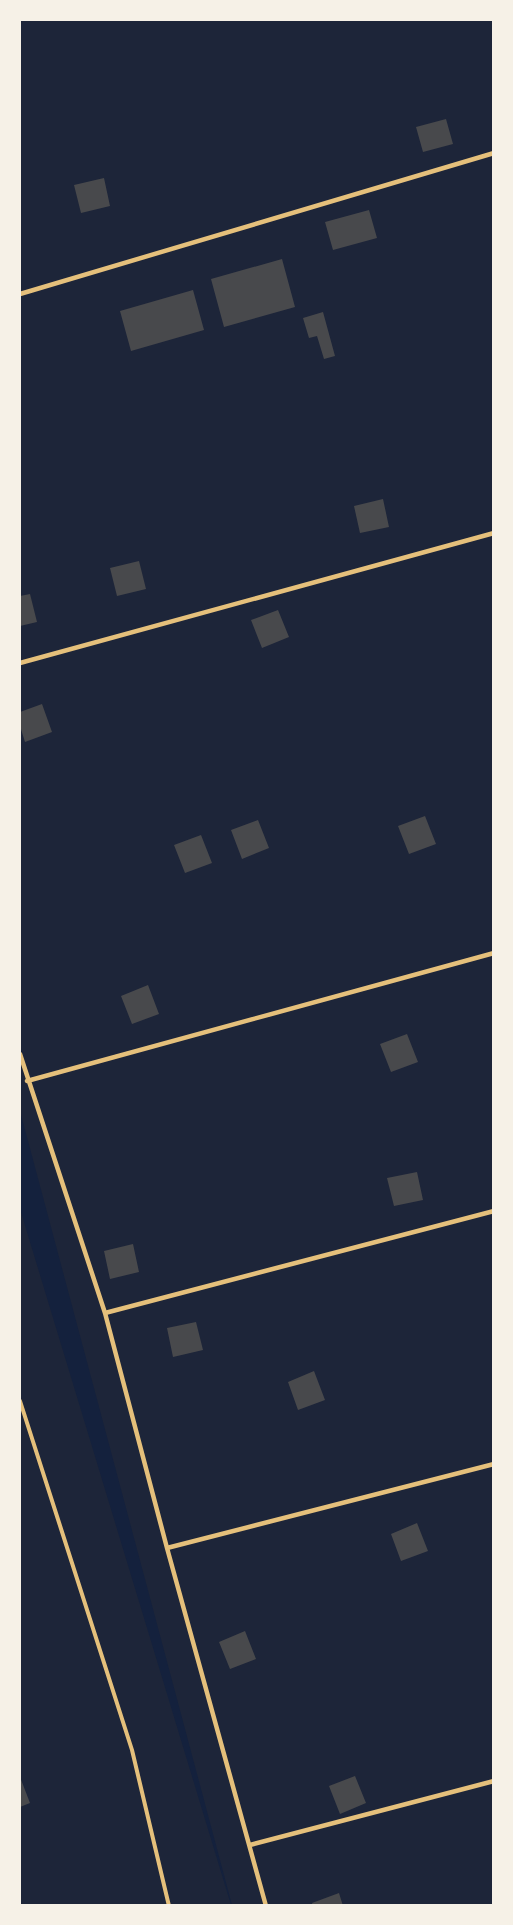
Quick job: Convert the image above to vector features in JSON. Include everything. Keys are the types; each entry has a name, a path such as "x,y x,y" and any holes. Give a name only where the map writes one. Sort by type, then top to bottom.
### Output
{"lane":[{"path":"20,294 494,153"},
{"path":"20,663 494,534"},
{"path":"27,1081 494,953"},
{"path":"20,1054 105,1313 167,1548 266,1905"},
{"path":"105,1313 494,1211"},
{"path":"167,1548 494,1464"},
{"path":"250,1845 494,1781"}],"path":[{"path":"20,1401 132,1749 169,1905"}],"shaded area":[{"path":"20,20 493,20 493,1905 232,1905 20,1111"},
{"path":"20,1209 231,1905 20,1905"}],"building":[{"path":"446,119 453,144 423,152 416,127"},
{"path":"104,178 110,206 81,213 74,185"},
{"path":"369,210 377,238 333,250 325,222"},
{"path":"282,259 295,307 224,327 211,279"},
{"path":"193,290 204,330 131,351 120,311"},
{"path":"323,312 335,356 324,359 317,336 309,338 303,318"},
{"path":"383,499 389,527 360,533 354,506"},
{"path":"139,561 146,589 117,596 110,568"},
{"path":"30,594 37,622 20,626 20,596"},
{"path":"278,610 289,637 262,648 251,620"},
{"path":"42,704 52,732 25,742 20,726 20,712"},
{"path":"425,816 436,844 409,854 398,826"},
{"path":"258,820 269,848 242,859 231,830"},
{"path":"201,835 212,863 185,873 174,845"},
{"path":"148,985 159,1014 132,1024 121,996"},
{"path":"407,1034 418,1062 391,1072 380,1044"},
{"path":"417,1172 423,1200 394,1206 387,1178"},
{"path":"133,1244 139,1272 110,1279 104,1251"},
{"path":"196,1322 203,1350 173,1357 167,1328"},
{"path":"314,1371 325,1400 298,1410 288,1382"},
{"path":"417,1523 428,1551 401,1561 391,1534"},
{"path":"245,1631 256,1659 230,1669 219,1642"},
{"path":"355,1776 366,1803 340,1814 329,1786"},
{"path":"20,1777 30,1803 20,1807"},
{"path":"339,1893 343,1906 313,1906 312,1903"}]}
